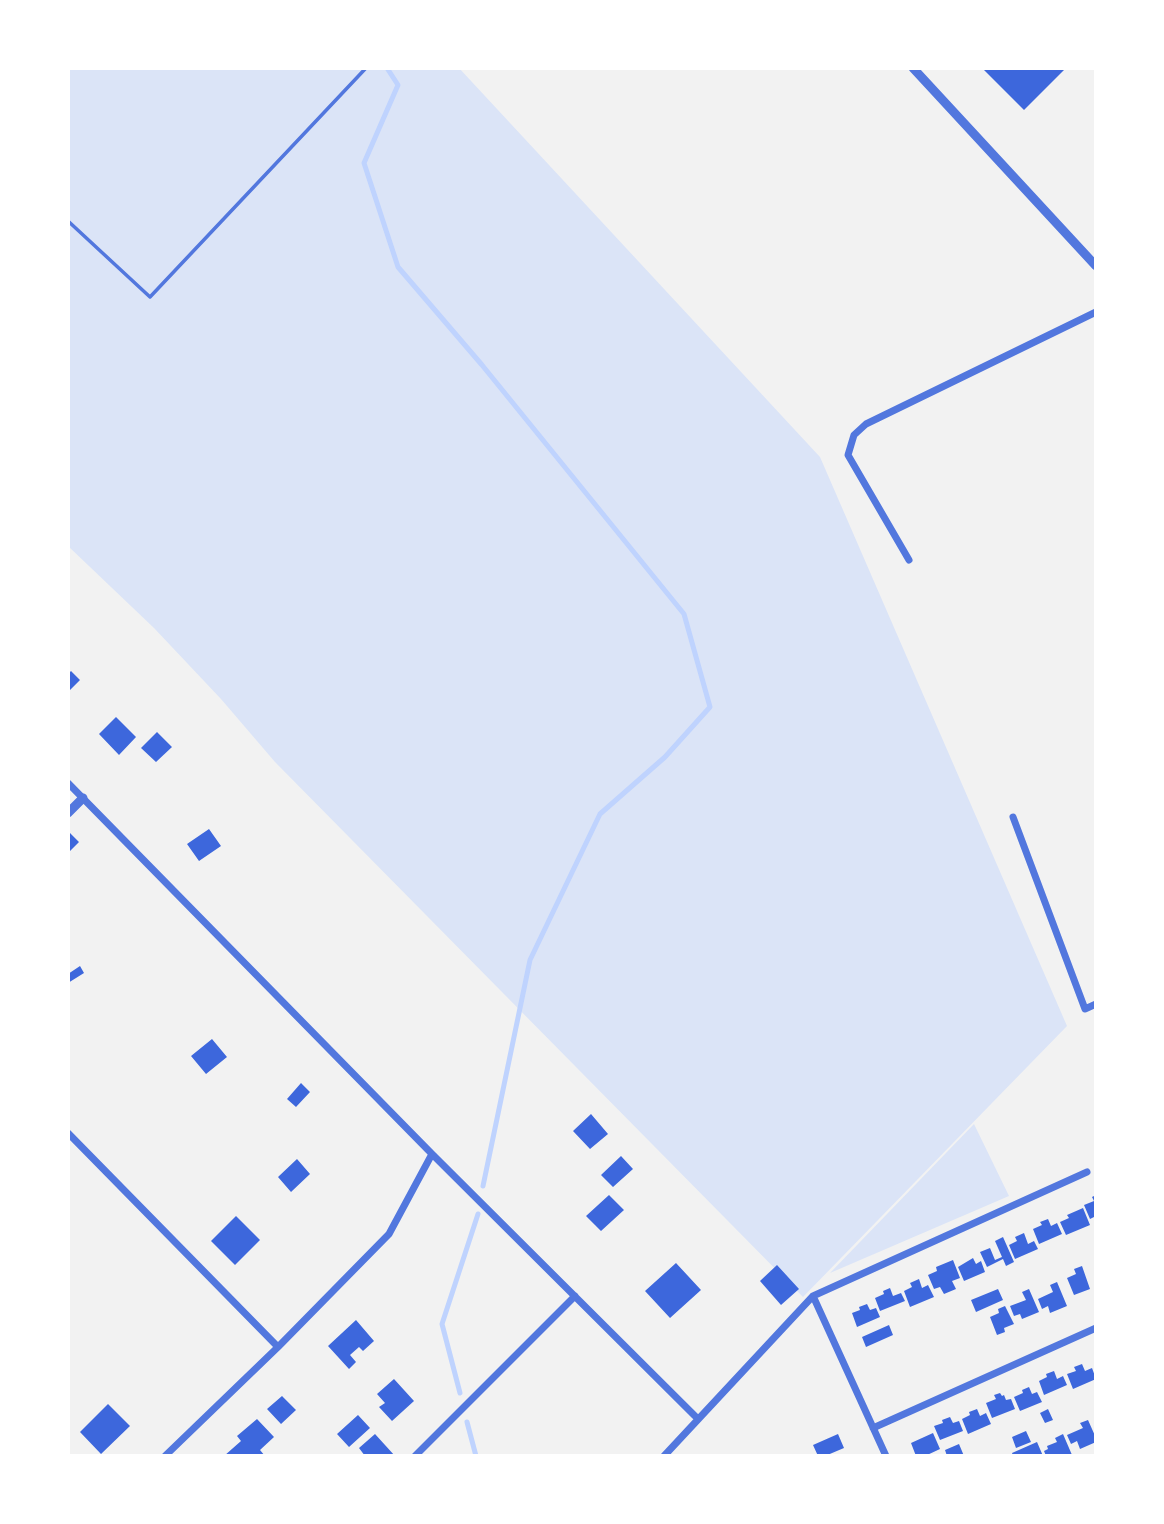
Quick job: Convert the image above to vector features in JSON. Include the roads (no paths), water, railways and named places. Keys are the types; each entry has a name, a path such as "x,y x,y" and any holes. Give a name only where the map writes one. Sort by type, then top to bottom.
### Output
{"street":[{"path":"918,70 1096,266"},
{"path":"909,560 848,455 854,435 866,424 1096,312"},
{"path":"68,783 432,1154 698,1419"},
{"path":"68,813 83,798"},
{"path":"1013,817 1085,1009 1096,1004"},
{"path":"68,1133 278,1346"},
{"path":"165,1456 389,1234 432,1154"},
{"path":"663,1456 813,1296 1087,1172"},
{"path":"415,1456 575,1296"},
{"path":"813,1296 886,1456"},
{"path":"873,1428 1096,1328"},
{"path":"673,1447 677,1456"}],"lane":[{"path":"68,221 150,297 366,68"}],"waterway":[{"path":"387,68 398,85 364,163 398,267 482,365 684,614 710,707 665,757 600,814 530,960 483,1186"},
{"path":"460,1393 442,1324 478,1214"},
{"path":"467,1422 476,1456"}]}
